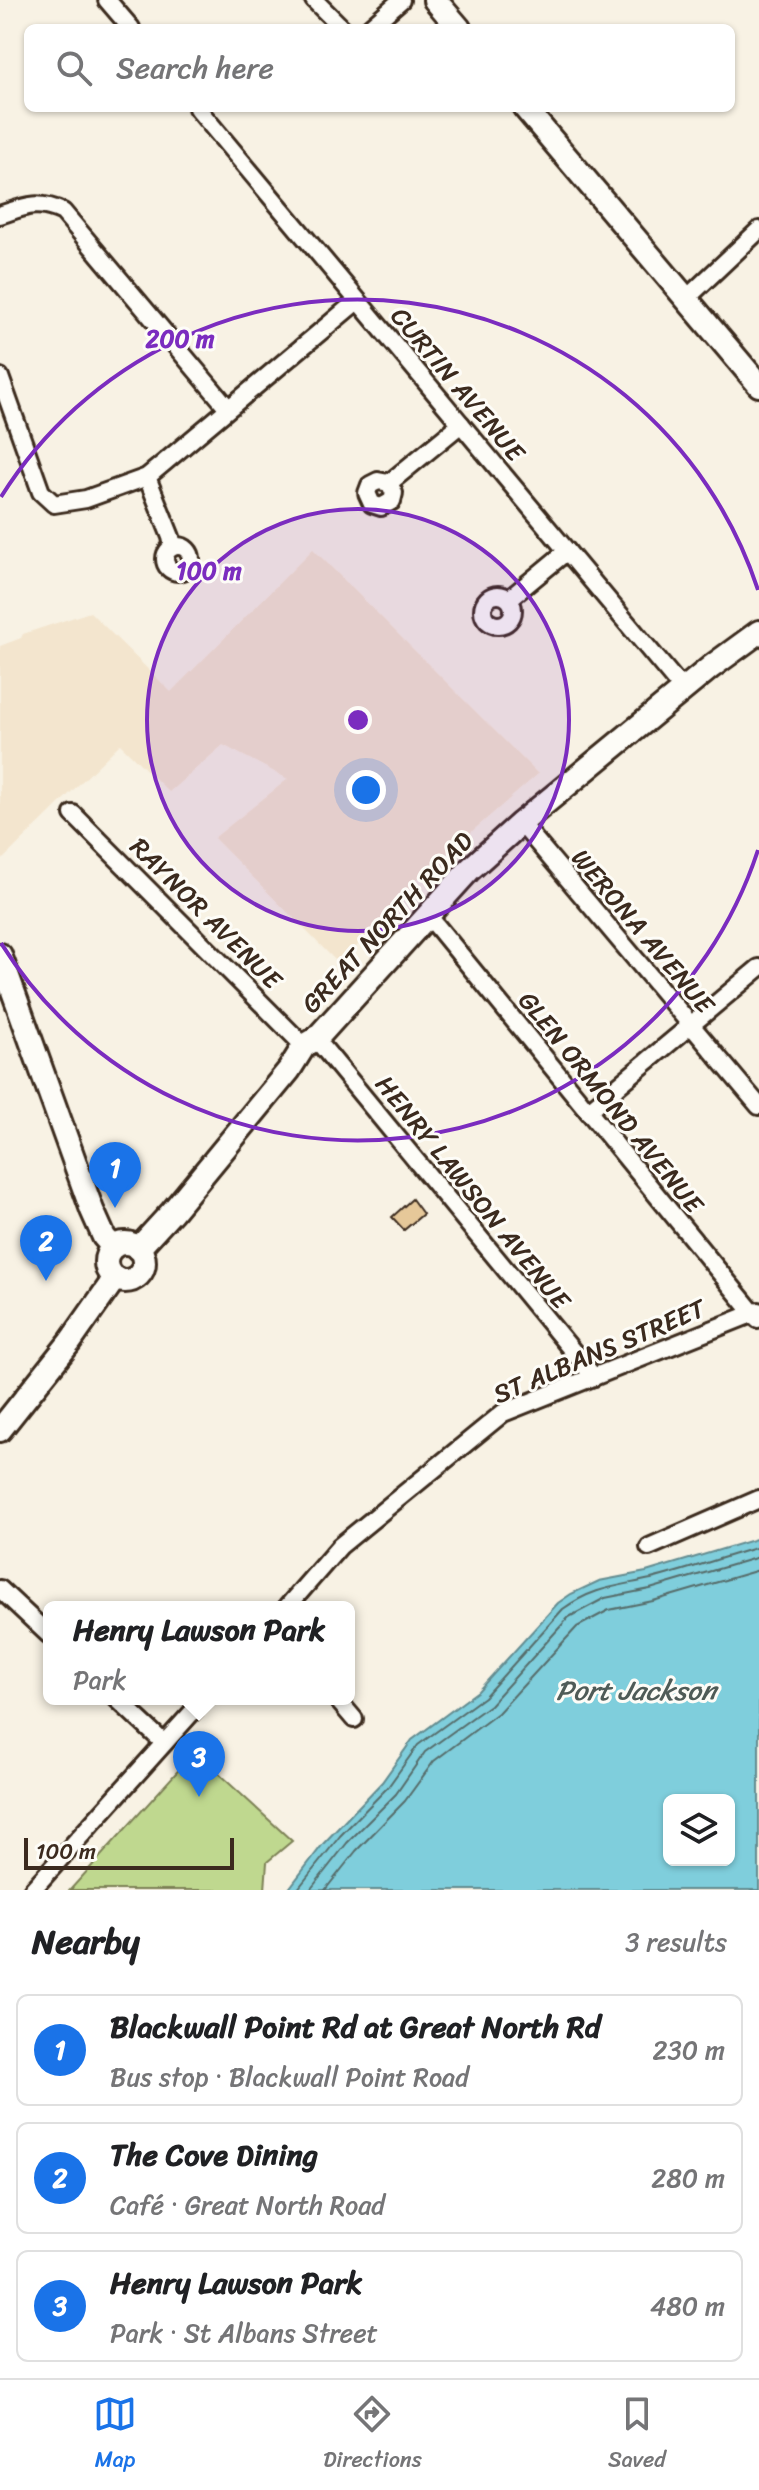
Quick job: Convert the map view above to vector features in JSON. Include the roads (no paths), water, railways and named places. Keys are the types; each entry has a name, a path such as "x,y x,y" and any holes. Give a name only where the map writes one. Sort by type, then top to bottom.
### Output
{"main road":[{"path":"435,0 456,24"},
{"path":"528,112 759,385"},
{"name":"GREAT NORTH ROAD","path":"711,667 759,617"},
{"name":"GREAT NORTH ROAD","path":"138,1249 153,1235 310,1042 469,870 521,823 711,667 759,632"},
{"path":"0,955 92,1210 104,1237 113,1247"},
{"path":"126,1243 138,1249 143,1260 138,1275 127,1280 115,1278 106,1263 113,1247 126,1243"},
{"path":"0,1430 70,1342 115,1278"}],"street":[{"path":"107,0 128,24"},
{"path":"314,0 338,24"},
{"path":"374,24 401,0"},
{"name":"CURTIN AVENUE","path":"200,112 683,690"},
{"path":"0,215 33,204 47,205 63,212 228,408"},
{"path":"686,299 759,230"},
{"path":"0,377 41,492 54,504 86,499 147,477 357,301"},
{"path":"389,483 461,424"},
{"path":"147,477 173,547"},
{"path":"509,599 567,551"},
{"name":"RAYNOR AVENUE","path":"73,814 310,1042"},
{"name":"WERONA AVENUE","path":"521,823 759,1106"},
{"name":"GLEN ORMOND AVENUE","path":"427,914 757,1315"},
{"path":"588,1111 759,968"},
{"name":"HENRY LAWSON AVENUE","path":"310,1042 594,1377"},
{"name":"ST ALBANS STREET","path":"292,1601 340,1546 503,1413 757,1315"},
{"path":"649,1547 759,1499"},
{"path":"0,1589 43,1629"},
{"path":"123,1705 164,1743"},
{"path":"32,1890 199,1705"},
{"path":"342,1705 354,1719"}],"water":[{"name":"Port Jackson","path":"759,1538 759,1890 288,1890 323,1844 382,1782 412,1740 478,1691 558,1603 599,1581 646,1572"}],"place":[{"name":"Blackwall Point Rd at Great North Rd","path":"115,1208"},
{"name":"The Cove Dining","path":"46,1281"},
{"name":"Henry Lawson Park","path":"199,1797"}]}
